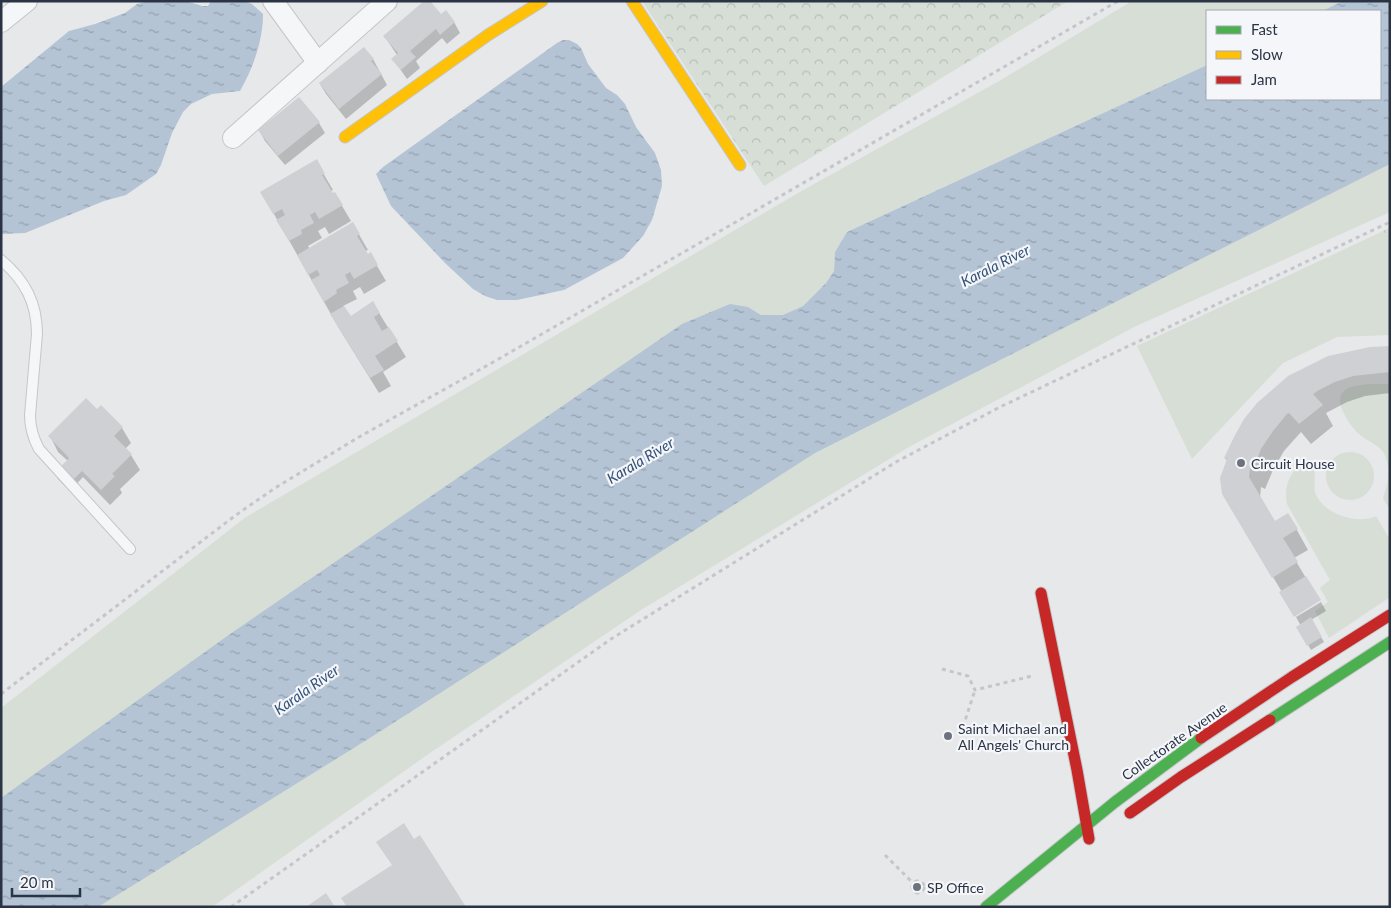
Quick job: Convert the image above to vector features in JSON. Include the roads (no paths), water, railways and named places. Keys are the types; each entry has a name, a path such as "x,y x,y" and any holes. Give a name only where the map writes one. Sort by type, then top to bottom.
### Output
{"street":[{"path":"1,22 27,1"},
{"path":"273,1 318,63"},
{"path":"233,138 387,1"},
{"path":"345,137 488,35 542,1"},
{"path":"632,1 740,165"},
{"path":"1041,593 1090,841"},
{"name":"Collectorate Avenue","path":"989,906 1134,786 1211,731 1390,615"},
{"path":"1122,818 1181,777 1390,642"}],"lane":[{"path":"1,260 22,281 30,295 37,321 38,334 30,416 33,438 39,449 130,549"}],"water":[{"path":"148,1 186,1 208,6 211,1 244,1 252,4 263,14 263,24 256,54 240,91 212,94 191,104 183,112 172,133 156,174 126,195 104,201 25,233 1,234 1,87 69,31 125,13 137,4"},
{"name":"Karala River","path":"1343,1 1390,1 1390,164 815,453 373,736 98,907 1,907 1,798 230,634 682,324 730,304 748,307 761,315 783,315 803,306 826,283 834,271 835,252 847,232 1206,65 1206,100 1381,100 1381,10 1324,10"},
{"path":"563,40 569,40 581,48 588,64 606,88 617,95 625,104 636,127 655,153 661,170 662,186 652,220 643,236 623,258 564,290 517,300 497,300 473,289 445,263 391,206 376,174 383,167"}],"place":[{"name":"Circuit House","path":"1241,463"},
{"name":"Saint Michael and All Angels' Church","path":"948,736"},
{"name":"SP Office","path":"917,887"}]}
